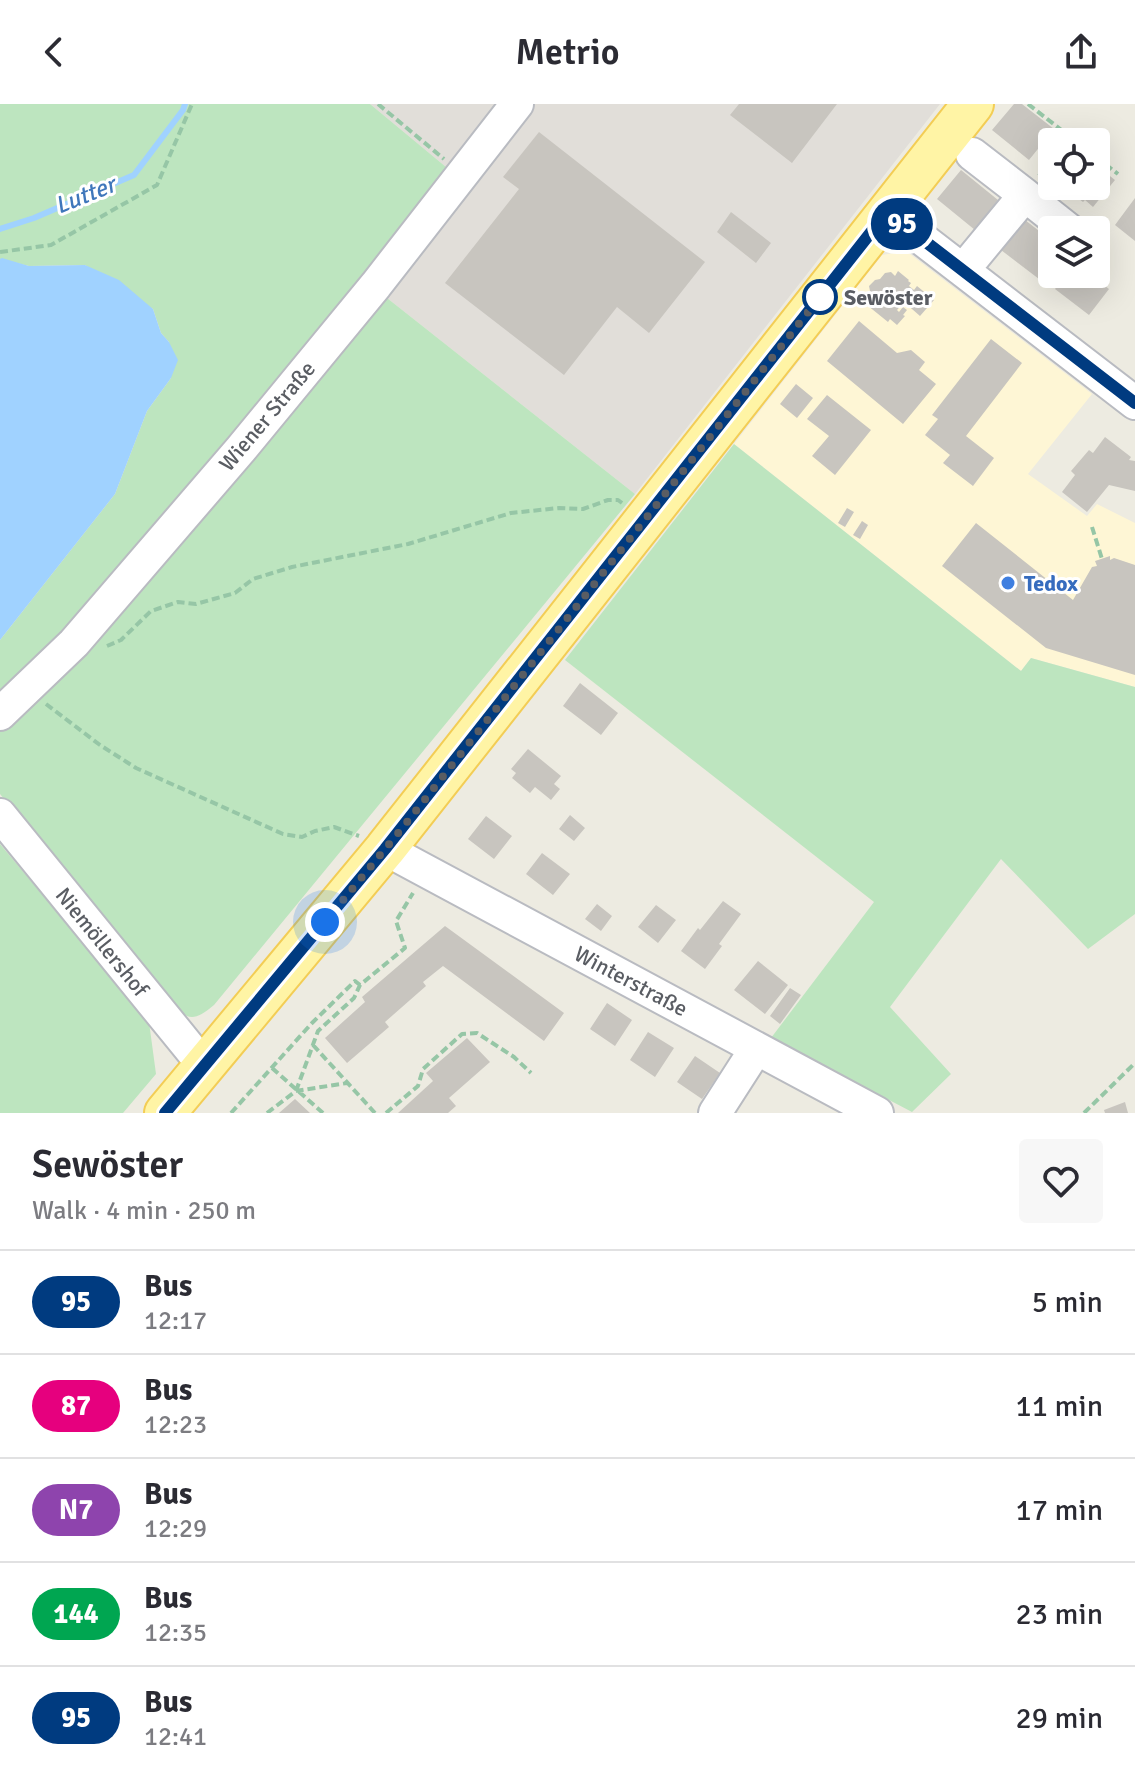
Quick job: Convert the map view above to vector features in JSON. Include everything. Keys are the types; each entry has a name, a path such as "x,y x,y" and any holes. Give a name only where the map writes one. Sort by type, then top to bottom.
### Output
{"main road":[{"path":"165,1113 385,849 973,104"}],"street":[{"name":"Wiener Straße","path":"0,714 74,643 241,449 376,285 517,104"},
{"path":"972,154 1051,216"},
{"path":"963,270 1025,195"},
{"path":"887,212 1135,403"},
{"name":"Niemöllershof","path":"0,815 205,1067"},
{"name":"Winterstraße","path":"385,849 877,1113"},
{"path":"715,1113 756,1049"}],"path":[{"path":"0,252 51,245 157,185 192,104"},
{"path":"378,104 462,175"},
{"path":"1028,104 1059,128"},
{"path":"1110,168 1118,174"},
{"path":"74,643 100,649 121,640 151,611 178,602 196,604 235,593 253,579 292,567 408,544 511,513 583,509 608,500 618,500 645,521"},
{"path":"1092,527 1102,559"},
{"path":"23,692 50,706 136,768 283,834 302,837 334,827 364,837 385,849"},
{"path":"231,1113 312,1023 405,948 396,921 426,871"},
{"path":"296,1091 318,1031 354,998 358,983"},
{"path":"386,1113 418,1086 423,1069 462,1034 477,1033 514,1057 531,1073"},
{"path":"313,1045 375,1113"},
{"path":"1084,1113 1135,1063"},
{"path":"272,1068 323,1113"},
{"path":"267,1113 296,1091 347,1083"}],"shaded area":[{"path":"370,104 502,104 452,172"},
{"path":"534,104 940,104 635,494 387,298"},
{"path":"906,251 1092,394 1028,474 1087,516 1097,504 1135,523 1135,687 1031,658 1021,671 734,444 882,255"}],"green space":[{"path":"0,104 370,104 452,172 66,637 0,696 0,640 115,494 147,411 171,378 169,342 161,333 153,309 85,265 29,266 0,259"},
{"path":"387,298 635,494 214,1005 200,1015 190,1017 168,1000 0,794 0,730 81,658 250,463"},
{"path":"734,444 1021,671 1031,658 1135,687 1135,914 1088,949 1001,859 890,1007 951,1074 912,1112 771,1038 874,902 565,660"},
{"path":"0,844 149,1022 156,1074 123,1113 0,1113"}],"water":[{"path":"0,259 29,266 85,265 119,280 153,309 161,333 178,360 171,378 147,411 115,494 0,640"}],"building":[{"path":"739,104 837,104 792,163 730,115"},
{"path":"1014,104 1022,104 1053,128 1038,128 1038,149 1029,160 992,130"},
{"path":"539,132 705,262 649,333 617,307 564,375 445,283 519,189 503,177"},
{"path":"961,170 998,200 975,230 937,199"},
{"path":"1135,198 1135,241 1115,225"},
{"path":"1085,200 1099,200 1093,207"},
{"path":"731,212 771,243 756,263 717,232"},
{"path":"1025,220 1038,230 1038,278 1001,250"},
{"path":"898,271 909,280 909,286 914,290 917,286 934,300 920,316 904,302 897,310 899,312 903,307 907,310 897,325 890,319 888,322 862,301 875,280 885,273 891,272 895,276"},
{"path":"1108,288 1109,289 1089,315 1055,289"},
{"path":"859,321 897,353 911,350 925,362 919,370 936,384 903,424 827,361"},
{"path":"991,339 1022,363 966,436 994,458 973,486 943,463 950,455 925,435 938,419 932,415"},
{"path":"796,384 813,398 797,418 780,404"},
{"path":"827,395 871,430 835,475 812,456 829,436 807,419"},
{"path":"1105,437 1131,457 1129,460 1135,461 1135,491 1109,485 1087,512 1062,492 1075,475 1071,471 1089,450 1093,453"},
{"path":"847,508 854,512 845,527 838,523"},
{"path":"862,521 868,525 860,539 853,535"},
{"name":"Tedox","path":"976,523 1073,600 1092,567 1097,566 1095,561 1110,556 1110,560 1114,558 1135,565 1135,675 1046,648 942,566"},
{"path":"580,683 618,713 601,735 563,706"},
{"path":"528,749 561,776 554,784 560,789 551,800 535,787 530,793 512,778 516,773 511,769"},
{"path":"570,815 585,828 574,841 559,829"},
{"path":"486,816 512,836 494,859 468,839"},
{"path":"542,853 570,874 553,895 526,874"},
{"path":"723,901 741,914 705,969 681,951"},
{"path":"597,904 612,916 601,931 585,919"},
{"path":"656,905 676,920 658,943 638,927"},
{"path":"445,926 564,1013 544,1041 443,966 423,982 426,986 385,1022 389,1027 347,1063 325,1038 365,1002 362,997"},
{"path":"758,961 788,985 765,1014 734,990"},
{"path":"790,988 801,995 780,1024 770,1016"},
{"path":"607,1003 632,1020 615,1046 590,1029"},
{"path":"648,1032 674,1048 655,1077 630,1060"},
{"path":"467,1038 490,1062 449,1098 456,1106 448,1113 398,1113 433,1081 426,1073"},
{"path":"695,1056 720,1073 702,1099 677,1082"},
{"path":"295,1099 310,1113 279,1113"},
{"path":"1125,1102 1128,1113 1105,1113 1104,1110"}],"waterway":[{"name":"Lutter","path":"0,229 34,218 134,175 185,104"}],"bus line":[{"name":"95","path":"165,1113 385,849 887,212 1135,403"}],"place":[{"name":"Sewöster","path":"820,297"},
{"name":"Tedox","path":"1008,583"}],"route":[{"path":"325,922 820,297"}]}
